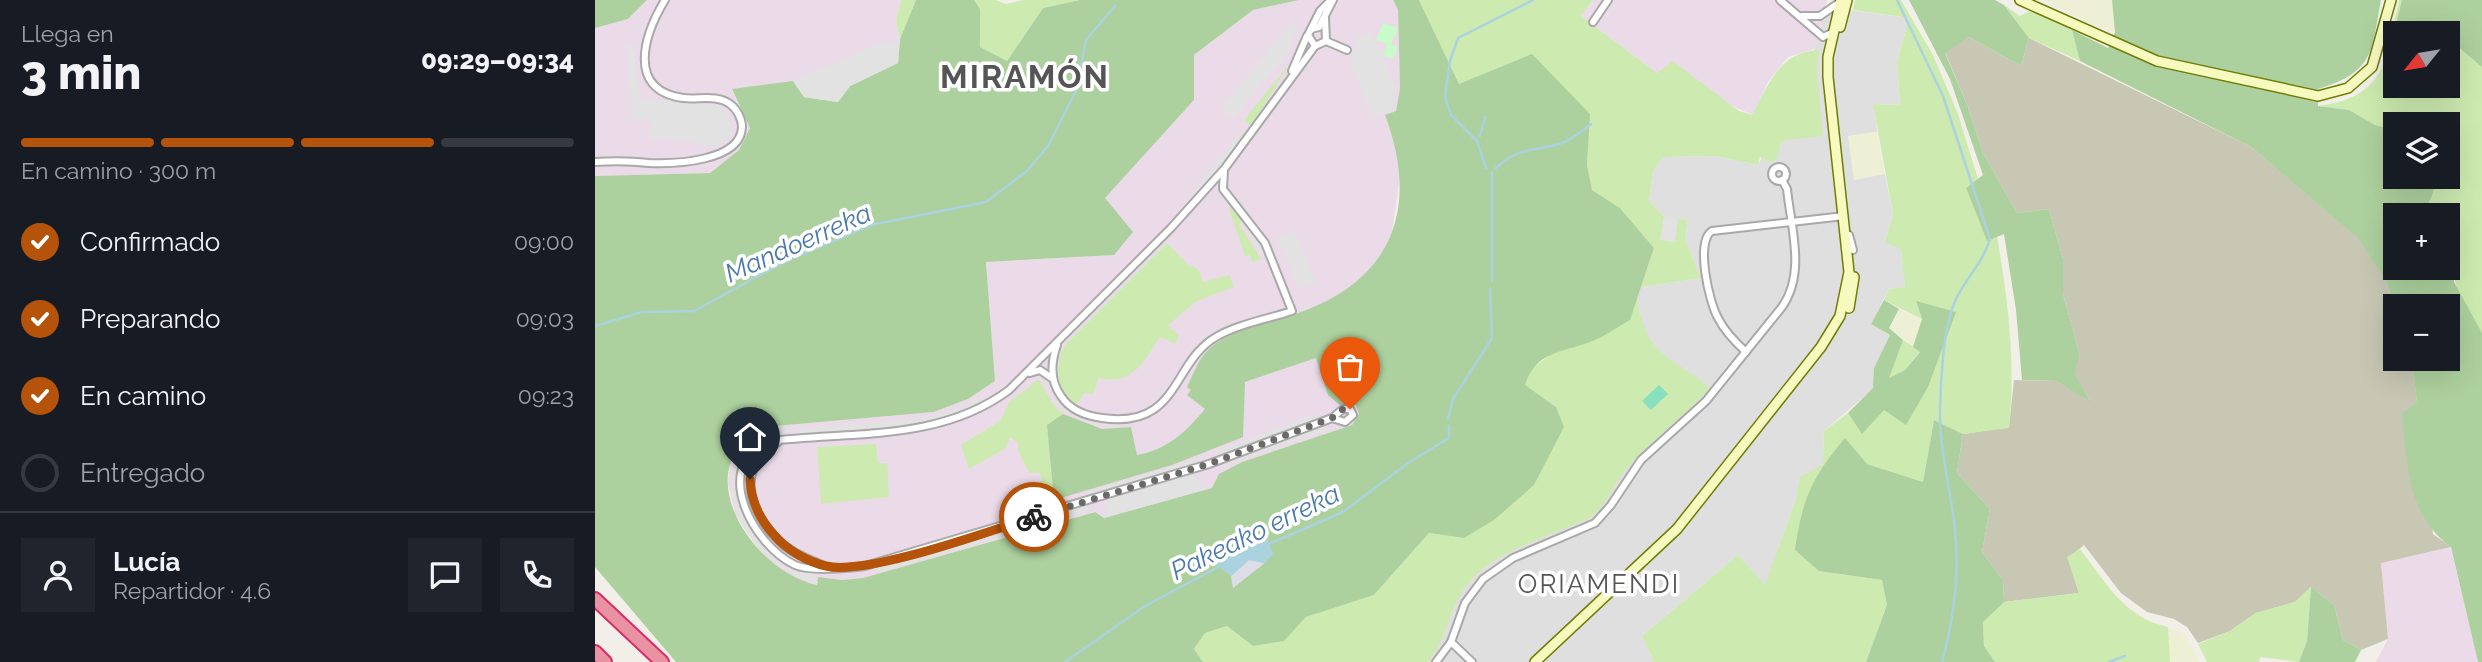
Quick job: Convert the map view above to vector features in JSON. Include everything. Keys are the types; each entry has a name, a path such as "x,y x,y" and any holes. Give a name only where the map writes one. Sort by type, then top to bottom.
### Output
{"highway":[{"path":"595,599 662,662"},
{"path":"595,653 605,662"}],"street":[{"path":"595,162 670,163 697,160 730,148 741,134 740,119 731,104 721,99 672,95 651,81 645,69 647,40 654,18 665,0"},
{"path":"1326,41 1322,29 1332,0"},
{"path":"1291,76 1320,11 1332,0"},
{"path":"1593,22 1608,0"},
{"path":"1780,0 1823,37 1832,33 1842,19"},
{"path":"2020,0 2157,61 2318,96 2348,88 2372,67 2391,0"},
{"path":"2031,0 2052,12"},
{"path":"1801,16 1820,16 1842,1"},
{"path":"1535,662 1700,510 1837,335 1853,293 1853,250 1834,83 1842,1"},
{"path":"1677,529 1833,329 1845,300 1849,272 1828,57 1842,1"},
{"path":"1309,32 1322,29"},
{"path":"1816,31 1828,57"},
{"path":"1309,32 1315,46"},
{"path":"1023,378 1171,228 1225,168 1315,46 1326,41 1347,50"},
{"path":"1057,343 1052,362 1053,379 1064,401 1078,411 1105,419 1128,419 1144,414 1168,397 1201,349 1218,335 1292,311 1265,243 1223,188 1221,179 1225,168"},
{"path":"1436,662 1451,642 1465,603 1483,579 1513,558 1595,523 1611,505 1641,460 1698,410 1787,299 1795,280 1787,189 1782,180"},
{"path":"1847,197 1844,216 1853,250"},
{"path":"1746,352 1730,338 1714,310 1706,271 1703,242 1706,234 1712,230 1844,216"},
{"path":"1053,379 1036,370 979,410 941,425 783,440 756,446 745,458 740,482 752,523 785,558 808,569 875,565 1209,464 1332,418"},
{"path":"783,440 764,452 752,467 750,479 753,500 764,524 783,544 826,566"},
{"path":"1451,642 1472,662"}],"shaded area":[{"path":"647,0 901,0 896,21 900,39 898,63 850,86 732,90 750,128 739,150 710,173 595,176 595,28 628,19"},
{"path":"1299,0 1393,0 1398,10 1400,88 1396,111 1385,115 1395,141 1401,170 1391,238 1377,264 1360,281 1335,299 1303,312 1356,404 1359,414 1352,425 1242,462 1220,474 1212,488 1104,518 1094,512 863,578 842,580 818,577 817,585 801,581 780,570 761,552 735,514 728,484 730,461 748,436 764,427 934,412 968,399 995,381 986,262 1114,255 1104,198 1194,100 1194,55 1253,10"},
{"path":"1593,0 1827,0 1815,49 1788,57 1768,82 1753,115 1657,73 1581,16"},
{"path":"2043,0 2112,0 2115,32 2091,24"},
{"path":"1825,7 1909,18 1897,62 1900,105 1874,104 1877,132 1849,136 1854,179 1885,174 1893,214 1885,241 1901,248 1905,287 1889,289 1871,324 1890,335 1874,368 1874,388 1824,431 1823,464 1800,478 1795,502 1765,586 1738,555 1642,636 1654,662 1365,662 1630,320 1641,287 1701,278 1685,239 1688,220 1664,216 1649,201 1653,171 1663,157 1715,156 1758,165 1815,49"},
{"path":"1291,23 1299,30 1288,43 1293,47 1233,119 1221,108"},
{"path":"1372,32 1396,87 1394,109 1373,117 1350,62 1357,39"},
{"path":"1969,37 2021,66 2029,38 2251,147 2360,239 2383,276 2390,294 2383,294 2383,371 2413,371 2433,534 2451,547 2381,563 2388,639 2361,650 2343,640 2334,605 2311,587 2295,602 2256,613 2230,631 2198,643 2187,627 2174,619 2147,612 2121,593 2084,545 2068,558 2079,593 2004,602 2003,580 1982,552 1990,509 1957,473 1963,434 2009,427 2014,380 2056,381 2090,400 2073,374 2080,356 2063,294 2063,259 2049,209 2017,213 1983,153 1968,107 1945,52"},
{"path":"900,39 898,63 850,86 838,102 804,97 793,81 887,41 892,44"},
{"path":"626,45 634,45 640,100 705,104 722,108 730,117 733,134 714,148 691,141 649,138 650,119 633,121"},
{"path":"1877,132 1885,174 1854,180 1848,136"},
{"path":"1240,133 1244,136 1196,197 1192,193"},
{"path":"1664,216 1678,219 1675,242 1660,240"},
{"path":"1246,221 1271,261 1266,263 1242,224"},
{"path":"1294,231 1316,282 1299,289 1277,238"},
{"path":"1899,309 1922,319 1913,347 1889,328"},
{"path":"982,397 985,402 957,415 925,424 923,419 955,410"},
{"path":"1058,400 1076,415 1117,422 1118,427 1087,423 1064,410 1056,402"},
{"path":"1321,413 1331,428 1223,467 1215,451"},
{"path":"919,419 920,425 797,434 797,429"},
{"path":"789,426 790,435 766,437 748,446 742,456 737,479 731,481 734,464 744,442 763,429"},
{"path":"1202,457 1209,464 1089,497 1085,493"},
{"path":"1191,470 1206,489 1104,518 1108,495"},
{"path":"737,486 743,511 758,537 780,559 814,575 818,583 802,580 761,552 736,512 731,489"},
{"path":"1084,504 1091,510 984,543 982,535"},
{"path":"978,537 980,543 878,573 876,567"},
{"path":"2451,547 2478,662 2376,662 2388,639 2381,563"},
{"path":"1249,560 1265,563 1233,588 1231,576"},
{"path":"2168,627 2186,635 2200,662 2170,662"}],"green space":[{"path":"595,0 647,0 628,19 595,28"},
{"path":"901,0 916,0 900,39 896,21"},
{"path":"916,0 974,0 980,9 980,47 1007,61 1043,8 1080,0 1299,0 1253,10 1194,55 1194,100 1105,198 1133,232 1114,255 986,262 995,381 968,399 934,412 764,427 741,445 729,467 728,491 736,516 751,540 770,560 793,576 817,585 818,577 842,580 863,578 1095,512 1104,518 1212,488 1219,474 1242,462 1352,425 1359,414 1356,405 1341,406 1328,395 1316,358 1245,382 1243,437 1172,465 1054,500 1047,425 1063,414 1102,429 1131,427 1137,455 1158,449 1183,432 1205,409 1187,395 1191,390 1187,387 1208,350 1228,336 1301,312 1333,297 1359,280 1378,258 1391,234 1398,208 1399,179 1395,148 1385,115 1396,111 1400,88 1398,10 1393,0 1419,0 1459,84 1532,54 1590,114 1587,165 1592,190 1620,208 1654,248 1630,320 1595,340 1543,359 1530,374 1525,385 1556,407 1564,427 1534,485 1494,520 1464,538 1429,533 1374,595 1306,617 1284,641 1253,646 1227,626 1205,633 1194,649 1203,662 676,662 595,567 595,176 710,173 739,150 750,128 732,89 793,81 804,97 838,102 850,86 898,63 900,39"},
{"path":"974,0 996,0 1006,4 1024,0 1080,0 1043,8 1007,61 980,47 980,9"},
{"path":"1419,0 1593,0 1581,16 1657,73 1673,61 1739,111 1752,115 1770,81 1785,63 1805,52 1819,50 1817,72 1823,136 1786,140 1780,145 1778,157 1772,163 1760,157 1758,165 1715,156 1663,157 1653,171 1649,201 1664,216 1688,220 1685,239 1701,278 1641,287 1654,248 1620,208 1592,190 1587,165 1589,114 1459,84"},
{"path":"1855,0 1901,0 1933,55 1958,114 1978,179 1966,188 1987,240 1997,236 2001,260 2011,355 2009,428 1963,434 1934,420 1923,482 1867,464 1819,571 1882,580 1887,605 1866,662 1654,662 1642,636 1738,555 1765,585 1795,502 1800,477 1823,464 1824,431 1848,413 1862,433 1956,312 1916,302 1922,319 1884,300 1889,289 1905,287 1901,249 1885,242 1893,214 1873,104 1900,105 1897,62 1909,18 1853,10"},
{"path":"1909,0 1995,0 2004,5 2029,38 2021,66 1969,37 1945,53 1968,107 1983,153 2017,213 2049,209 2063,259 2063,294 2080,356 2074,374 2091,402 2056,381 2022,380 2016,310 2004,234 1987,241 1966,188 1983,175 1950,79"},
{"path":"2112,0 2381,0 2375,34 2367,58 2350,75 2318,89 2318,106 2349,110 2383,127 2383,189 2434,189 2429,203 2383,203 2383,276 2359,239 2251,147 2080,61 2072,30 2108,48 2115,32"},
{"path":"2399,0 2482,0 2482,333 2465,309 2455,280 2460,280 2460,203 2428,203 2434,189 2460,189 2460,112 2383,112 2383,127 2349,110 2318,106 2358,94 2371,84 2383,64 2383,98 2461,98 2461,21 2395,21"},
{"path":"2402,0 2482,0 2482,67 2461,49 2461,21 2397,21"},
{"path":"2004,5 2020,16 2031,10 2072,30 2080,61 2029,38"},
{"path":"1383,23 1398,28 1391,44 1398,47 1393,59 1383,55 1387,44 1376,40"},
{"path":"1291,62 1251,126 1244,120"},
{"path":"1228,206 1243,220 1239,224 1261,259 1252,262 1250,255 1245,256"},
{"path":"1167,243 1190,267 1192,265 1200,272 1203,282 1230,275 1234,287 1197,301 1168,325 1179,336 1175,344 1160,337 1136,370 1121,378 1099,378 1093,394 1084,393 1077,405 1065,392 1059,378 1059,362 1065,345"},
{"path":"2385,280 2454,280 2482,333 2482,662 2478,662 2451,547 2436,534 2417,504 2408,469 2402,413 2417,403 2413,371 2460,371 2460,294 2390,294"},
{"path":"1637,299 1641,318 1654,344 1672,361 1710,388 1630,464 1603,505 1591,517 1502,556 1472,579 1456,603 1439,645 1428,662 1203,662 1194,649 1205,633 1227,626 1253,646 1284,641 1306,617 1374,595 1429,533 1464,538 1556,407 1524,385 1530,370 1554,352 1592,341 1629,320"},
{"path":"1884,300 1899,309 1889,328 1903,340 1889,378 1905,370 1920,352 1913,347 1922,319 1916,301 1956,312 1928,387 1906,425 1884,410 1862,434 1848,413 1873,388 1874,368 1890,335 1871,324"},
{"path":"1903,340 1920,351 1905,370 1888,379"},
{"path":"1039,379 1052,403 1063,414 1047,425 1054,500 1046,503 1040,473 1029,473 1018,451 1018,443 1010,437 1006,448 969,469 961,445 1000,421 1009,402"},
{"path":"1659,385 1668,394 1651,410 1642,401"},
{"path":"1934,420 1963,434 1957,473 1990,509 1982,552 2003,580 2004,602 1983,622 1984,646 1995,662 1866,662 1887,605 1882,580 1819,571 1795,550 1801,517 1817,477 1845,438 1867,464 1923,482"},
{"path":"876,444 878,463 887,463 889,497 821,504 817,447"},
{"path":"2080,549 2107,586 2127,607 2152,622 2168,627 2170,662 1995,662 1984,646 1983,621 2004,602 2079,593 2067,557"},
{"path":"2311,587 2307,641 2299,662 2260,657 2259,662 2207,662 2198,644 2230,631 2256,613 2295,602"},
{"path":"2311,587 2334,605 2343,640 2361,650 2355,662 2299,662 2307,641"}],"water":[{"path":"1268,540 1273,554 1265,563 1249,560 1231,576 1217,565 1241,549"}],"waterway":[{"path":"1486,168 1477,141 1451,115 1445,97 1450,61 1458,38 1533,0"},
{"path":"1897,0 1943,96 1990,239 1956,299 1943,353 1940,424 1957,563 1952,614 1942,662"},
{"name":"Mandoerreka","path":"595,326 642,312 694,311 784,262 871,225 986,202 1027,171 1048,146 1076,91 1086,40 1115,6"},
{"path":"1480,136 1485,117"},
{"path":"1495,169 1511,156 1566,141 1591,124"},
{"name":"Pakeako erreka","path":"1492,172 1492,281"},
{"name":"Pakeako erreka","path":"1448,419 1453,399 1492,338 1490,289"},
{"name":"Pakeako erreka","path":"1267,545 1343,512 1408,463 1449,438 1449,426"},
{"name":"Pakeako erreka","path":"1065,662 1145,606 1220,566"},
{"path":"2109,662 2125,656"}],"way so far":[{"path":"1034,517 1209,464 1273,437 1332,418 1343,409 1350,409"}],"district":[{"name":"MIRAMÓN","path":"1025,77"},
{"name":"ORIAMENDI","path":"1599,584"}],"route":[{"path":"750,479 753,500 764,524 790,549 826,566 847,568 875,565 1034,517"}]}
